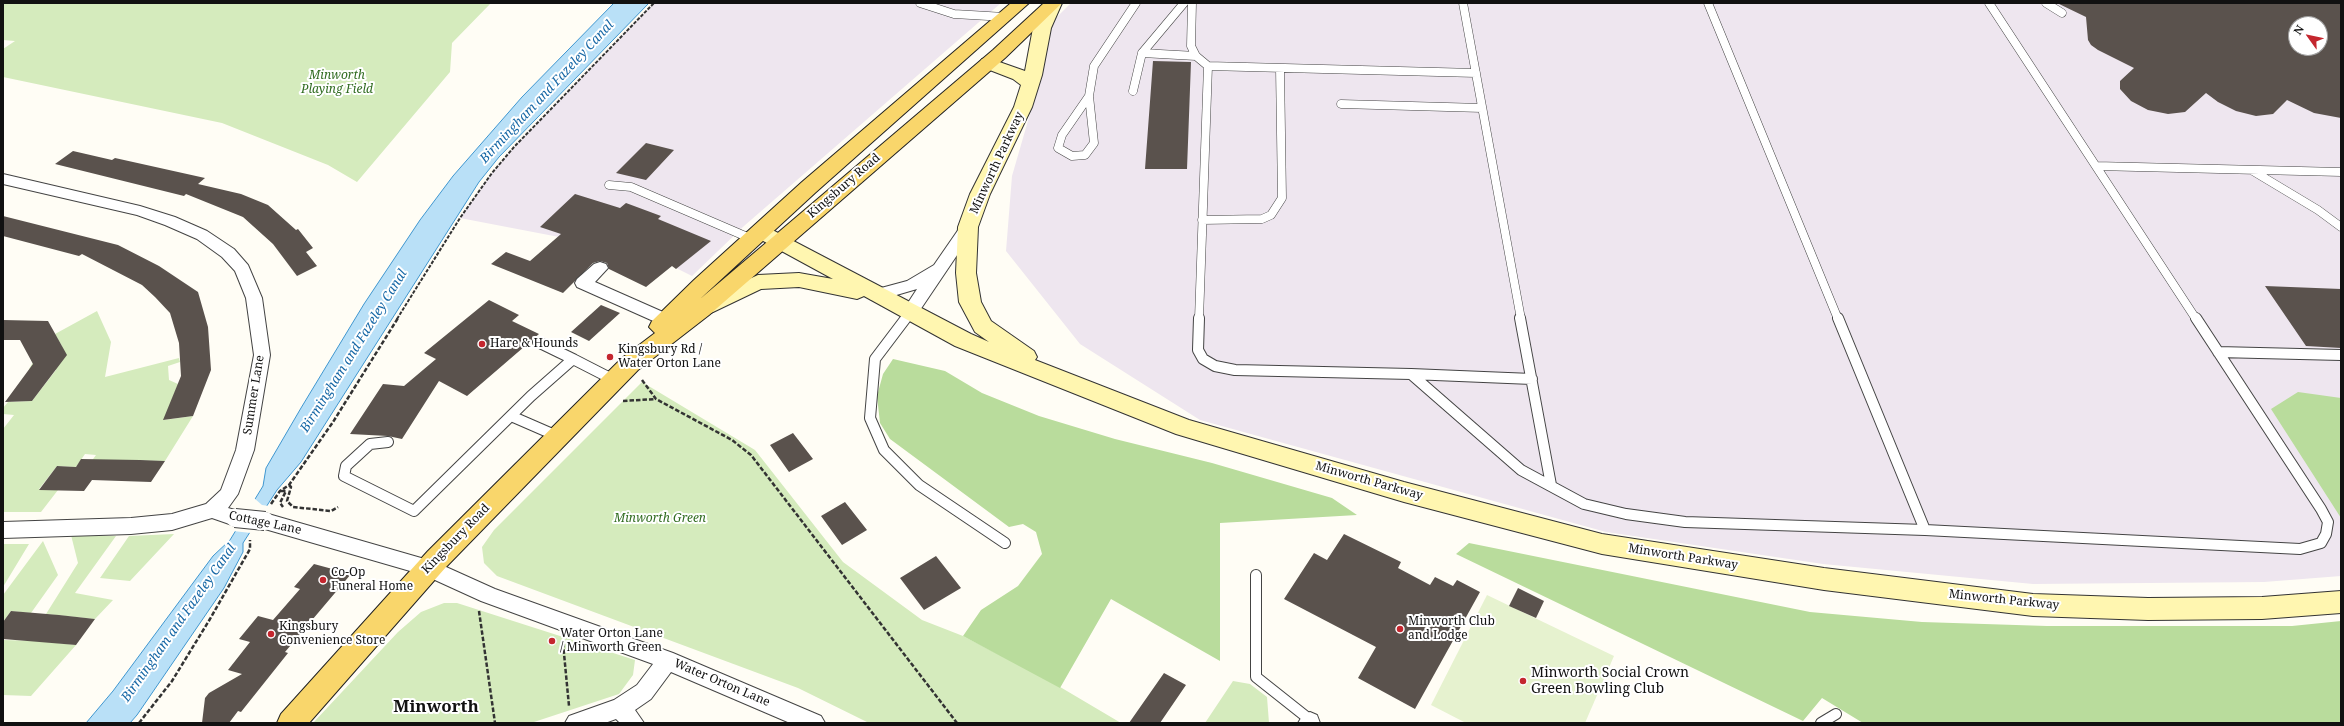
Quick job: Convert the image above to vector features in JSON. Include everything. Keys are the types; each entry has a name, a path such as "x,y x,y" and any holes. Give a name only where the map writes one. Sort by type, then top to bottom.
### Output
{"main road":[{"name":"Kingsbury Road","path":"291,723 428,568 557,436 630,364 666,320 756,235 1021,3"},
{"path":"1011,43 1005,16 1019,19 1038,3"},
{"name":"Kingsbury Road","path":"630,364 701,310 1011,43 1054,3"},
{"path":"835,165 882,139 961,71 972,65 988,63"}],"street":[{"name":"Minworth Parkway","path":"1049,374 983,326 970,302 966,273 968,227 980,194 1023,107 1042,28 1054,3"},
{"path":"988,63 1019,75 1029,83"},
{"name":"Summer Lane","path":"3,179 140,211 170,221 208,240 228,253 242,269 254,298 260,332 262,355 245,450 229,494 212,510"},
{"path":"910,312 968,227"},
{"name":"Minworth Parkway","path":"756,235 779,242 963,340 1184,428 1404,492 1602,544 1824,579 2033,605 2156,609 2262,608 2341,602"},
{"path":"876,295 912,285 942,266"},
{"path":"600,268 583,282 666,320"},
{"name":"Minworth Parkway","path":"701,310 758,282 799,280 876,295"},
{"name":"Cottage Lane","path":"3,530 132,526 172,522 212,510 235,518 265,516 428,568"},
{"name":"Water Orton Lane","path":"428,568 488,595 666,660 814,723"},
{"path":"572,717 627,716 660,672 666,660"}],"lane":[{"path":"920,3 954,14 1005,16"},
{"path":"1089,96 1062,135 1058,148 1072,156 1085,155 1094,143 1094,128 1089,96 1094,66 1136,3"},
{"path":"1133,91 1142,53 1184,3"},
{"path":"1192,3 1191,46 1196,56 1208,66 1476,73"},
{"path":"1463,3 1551,485"},
{"path":"1708,3 1924,530"},
{"path":"1411,374 1521,470 1584,504 1626,514 1685,522 1924,530 2300,549 2320,543 2326,534 2328,522 1989,3"},
{"path":"2046,3 2062,13"},
{"path":"1142,53 1196,56"},
{"path":"1208,66 1198,350 1203,359 1215,366 1235,370 1411,374 1532,379"},
{"path":"1202,220 1262,219 1271,215 1282,198 1280,68"},
{"path":"1341,104 1482,108"},
{"path":"2096,166 2341,172"},
{"path":"2251,170 2318,210 2341,227"},
{"path":"609,185 631,187 756,235"},
{"path":"910,312 875,359 870,418 884,450 919,485 1005,543"},
{"path":"538,342 614,380"},
{"path":"2218,352 2341,355"},
{"path":"388,442 370,444 346,466 344,476 414,511 510,416 573,359"},
{"path":"510,416 557,436"},
{"path":"1256,575 1256,677 1311,723"},
{"path":"1821,723 1836,714"}],"path":[{"path":"265,516 280,491 289,485 333,422 460,218 485,183 514,146 654,3"},
{"path":"630,364 656,398 732,440 752,455 957,723"},
{"path":"289,485 291,487 287,501 293,507 331,510 338,507"},
{"path":"280,491 286,491 280,503 285,509"},
{"path":"140,723 172,681 237,574 250,549 250,536"},
{"path":"488,595 478,608 495,723"},
{"path":"562,638 572,717"}],"shaded area":[{"path":"654,3 1001,3 744,226 692,276 662,261 559,237 460,218 492,173 514,147"},
{"path":"1071,3 2341,3 2341,576 2264,582 2033,584 1823,564 1606,532 1200,420 1080,344 1006,251 1012,176 1034,100 1047,27"}],"green space":[{"name":"Minworth Playing Field","path":"3,3 491,3 452,43 450,72 357,182 328,165 222,123 3,77 3,49 15,41 3,40"},
{"path":"97,311 111,342 105,377 179,358 180,362 168,366 169,380 178,384 164,420 193,416 165,461 116,460 88,466 96,455 85,454 76,467 57,466 39,489 58,490 41,512 3,512 3,429 14,415 3,414 3,408 8,402 32,401 56,370 29,369 35,359 62,346 55,334"},
{"path":"893,359 945,371 982,393 1039,416 1115,439 1212,463 1332,498 1357,515 1220,523 1220,661 1111,599 1060,688 963,636 981,610 1018,586 1042,554 1036,532 1023,524 1009,527 890,439 880,423 877,396 883,374"},
{"name":"Minworth Green","path":"642,382 755,450 843,562 922,620 963,636 1050,681 1121,723 869,723 798,688 497,576 484,563 482,547 494,530"},
{"path":"2298,392 2341,398 2341,518 2271,409"},
{"path":"174,534 130,581 100,578 129,536"},
{"path":"71,535 116,536 75,593 113,600 95,619 46,614 78,563"},
{"path":"43,541 58,575 31,613 11,611 3,622 3,595"},
{"path":"1469,543 1810,612 1922,622 2047,626 2292,626 2341,621 2341,723 1863,723 1822,698 1803,721 1456,554"},
{"path":"3,544 29,544 3,587"},
{"name":"Minworth Social Crown Green Bowling Club","path":"1487,595 1614,656 1585,723 1466,723 1431,705"},
{"path":"444,603 457,603 635,660 633,675 619,694 531,723 313,723 398,632 421,612"},
{"path":"3,640 39,641 76,645 31,696 3,695"},
{"path":"1233,681 1250,684 1267,697 1269,723 1205,723"}],"water":[{"name":"Birmingham and Fazeley Canal","path":"614,3 649,3 499,157 479,182 301,462 277,490 243,543 243,552 224,588 137,715 130,723 86,723 113,691 213,556 230,540 263,486 266,468 301,408 364,304 420,220 453,176 522,97"}],"pier":[{"path":"254,498 262,505 269,506 251,533 233,531"}],"building":[{"path":"2057,3 2341,3 2341,118 2314,113 2287,100 2273,114 2256,116 2236,111 2218,102 2206,93 2185,112 2168,114 2148,110 2131,101 2120,89 2120,81 2134,68 2098,50 2091,45 2088,40 2086,17"},
{"path":"1153,61 1191,62 1187,169 1145,169"},
{"path":"646,143 674,150 646,180 616,173"},
{"path":"73,151 112,160 115,158 205,178 198,184 241,194 268,205 296,230 298,229 313,248 306,252 317,266 297,276 273,244 243,217 186,194 184,196 55,164"},
{"path":"575,194 620,208 626,203 661,216 658,219 711,241 676,269 672,266 646,287 609,269 607,263 600,261 593,263 563,293 491,264 506,252 530,261 561,234 540,227"},
{"path":"3,216 118,245 159,266 198,292 208,327 211,370 193,416 163,420 181,376 179,343 170,313 155,297 142,285 82,254 79,256 3,236"},
{"path":"2265,286 2341,289 2341,348 2306,346"},
{"name":"Hare & Hounds","path":"489,300 519,315 512,321 539,334 467,396 439,381 402,439 388,436 350,434 383,384 404,386 436,359 424,353"},
{"path":"601,305 620,313 589,341 571,332"},
{"path":"3,320 48,321 67,355 32,401 5,402 33,364 20,340 3,340"},
{"path":"793,433 813,459 789,472 770,445"},
{"path":"81,459 165,461 151,482 92,480 84,491 39,490 57,466 76,467"},
{"path":"845,502 867,530 842,545 821,516"},
{"name":"Minworth Club and Lodge","path":"1344,534 1401,562 1398,568 1430,585 1435,577 1453,586 1457,580 1480,592 1415,709 1358,678 1376,647 1284,599 1314,553 1327,560"},
{"path":"936,556 961,588 924,610 900,578"},
{"path":"314,564 351,574 285,652 288,653 241,712 238,711 229,723 202,723 205,698 209,693 242,674 228,670 250,642 239,639 258,616 273,620 300,589 294,587"},
{"path":"1518,588 1544,601 1536,618 1509,606"},
{"path":"11,611 95,619 76,645 3,639 3,622"},
{"path":"1164,673 1186,685 1160,723 1129,723"}],"place":[{"name":"Hare & Hounds","path":"482,344"},
{"name":"Kingsbury Rd / Water Orton Lane","path":"610,357"},
{"name":"Co-Op Funeral Home","path":"323,580"},
{"name":"Minworth Club and Lodge","path":"1400,629"},
{"name":"Kingsbury Convenience Store","path":"271,634"},
{"name":"Water Orton Lane / Minworth Green","path":"552,641"},
{"name":"Minworth Social Crown Green Bowling Club","path":"1523,681"}],"district":[{"name":"Minworth","path":"436,707"}]}
